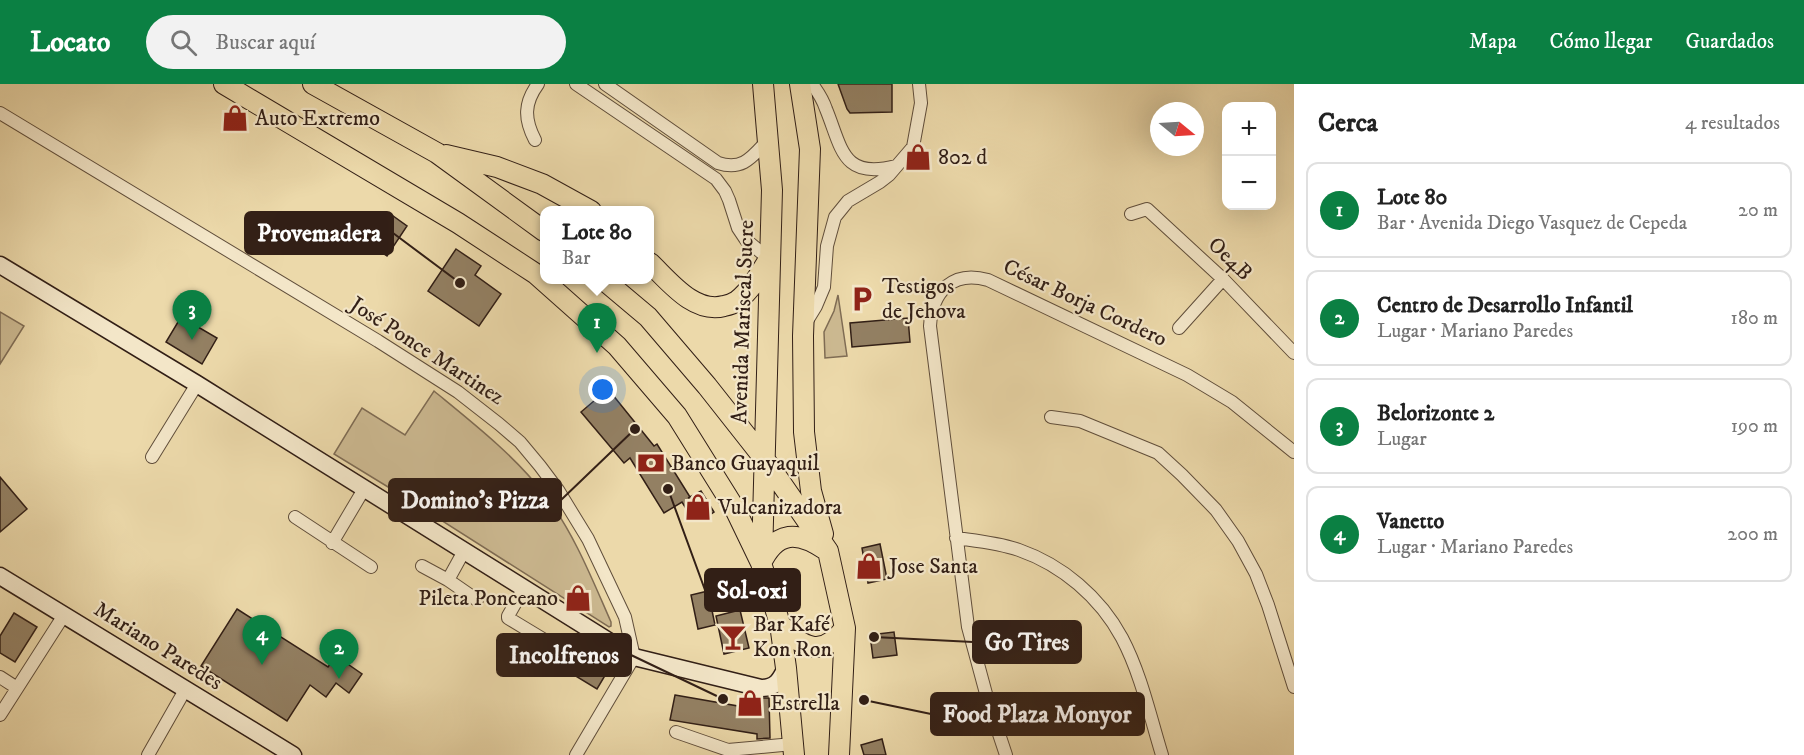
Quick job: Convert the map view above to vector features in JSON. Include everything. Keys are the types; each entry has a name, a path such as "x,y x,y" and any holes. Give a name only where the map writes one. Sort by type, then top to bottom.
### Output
{"main road":[{"path":"224,84 458,223 540,278"},
{"path":"313,84 437,153 540,228"},
{"name":"Avenida Mariscal Sucre","path":"761,563 772,190 763,84"},
{"path":"800,84 810,148 804,326 804,432 811,492 828,551 844,628 840,755"},
{"path":"437,153 497,168 542,184 583,206"},
{"path":"654,267 695,303 720,307 736,302 753,284 769,259"},
{"path":"0,265 197,384 634,657 761,688 775,686 786,668"},
{"path":"547,284 617,346 677,416 735,509 761,563 780,624 794,750"},
{"path":"610,284 648,317 707,386 763,457 828,551"},
{"path":"761,563 768,550 776,542 790,536 815,543 828,551"},
{"name":"Mariano Paredes","path":"0,576 293,755"},
{"path":"780,624 791,636 813,647 831,643 844,628"}],"street":[{"path":"535,140 526,120 526,111 538,84"},
{"path":"576,84 716,179 725,191 738,228 746,240 769,259"},
{"path":"812,84 822,100 838,144 848,160 871,170 897,165"},
{"path":"804,326 824,287 827,246 835,217 848,201 880,182 913,147 921,103 919,84"},
{"path":"604,103 610,87 718,163 732,166 747,161 768,140"},
{"name":"José Ponce Martinez","path":"0,113 378,341 458,392 520,442 558,490 588,539 625,617 634,657"},
{"path":"671,148 681,136"},
{"name":"Oe4B","path":"1131,214 1147,209 1223,279 1294,353"},
{"name":"César Borja Cordero","path":"1006,755 988,701 969,627 930,326 931,312 937,295 944,288 963,278 988,280 1187,375 1232,402 1294,452"},
{"path":"1179,328 1223,279"},
{"path":"152,457 197,384"},
{"path":"1051,417 1080,421 1158,453 1216,510 1238,541 1256,574 1294,687"},
{"path":"332,543 364,489"},
{"path":"295,517 371,567"},
{"path":"956,537 993,543 1044,560 1067,575 1108,615 1122,638 1134,665 1162,755"},
{"path":"448,580 464,551"},
{"path":"422,566 477,600"},
{"path":"524,588 508,618 566,653"},
{"path":"0,715 64,615"},
{"path":"576,755 634,657"},
{"path":"0,677 17,688"},
{"path":"148,755 185,690"},
{"path":"676,732 728,752 794,750"}],"shaded area":[{"path":"838,295 847,356 825,358 824,332 834,311"},
{"path":"0,312 24,326 0,364"},
{"path":"434,391 507,453 545,495 565,525 582,557 611,626 609,627 334,454 362,408 405,435"}],"building":[{"path":"838,84 892,84 892,112 850,113"},
{"path":"389,213 407,226 387,256 368,243"},
{"path":"456,249 481,266 475,275 501,294 479,326 428,291"},
{"path":"181,317 217,338 202,364 166,342"},
{"path":"908,318 910,342 852,347 850,323"},
{"path":"608,389 654,446 657,444 690,497 701,491 714,512 701,521 696,512 690,515 682,502 664,513 630,458 624,463 581,412"},
{"path":"0,477 27,509 0,532"},
{"path":"880,544 887,579 868,583 862,548"},
{"path":"708,591 715,625 698,629 691,595"},
{"path":"237,609 328,667 336,656 362,674 349,693 336,683 326,697 310,685 287,721 201,666"},
{"name":"Bar Kafé Kon Ron","path":"740,610 749,648 724,654 716,616"},
{"path":"14,613 37,627 15,662 0,653 0,636"},
{"path":"894,632 897,655 873,658 870,635"},
{"path":"586,655 606,667 610,659 620,664 613,675 607,672 597,689 574,675"},
{"path":"675,695 744,707 745,698 769,698 770,738 757,739 757,734 670,720"},
{"path":"882,739 886,755 864,755 861,745"}],"place":[{"name":"Auto Extremo","path":"235,118"},
{"name":"802 d","path":"918,157"},
{"name":"Provemadera","path":"460,283"},
{"name":"Testigos de Jehova","path":"862,299"},
{"name":"Belorizonte 2","path":"192,340"},
{"name":"Lote 80","path":"597,353"},
{"name":"Domino's Pizza","path":"635,429"},
{"name":"Banco Guayaquil","path":"651,463"},
{"name":"Sol-oxi","path":"668,489"},
{"name":"Vulcanizadora","path":"698,507"},
{"name":"Jose Santa","path":"869,566"},
{"name":"Pileta Ponceano","path":"578,598"},
{"name":"Bar Kafé Kon Ron","path":"733,637"},
{"name":"Go Tires","path":"874,637"},
{"name":"Vanetto","path":"262,665"},
{"name":"Centro de Desarrollo Infantil","path":"339,679"},
{"name":"Incolfrenos","path":"723,699"},
{"name":"Food Plaza Monyor","path":"864,700"},
{"name":"Estrella","path":"750,703"}]}
